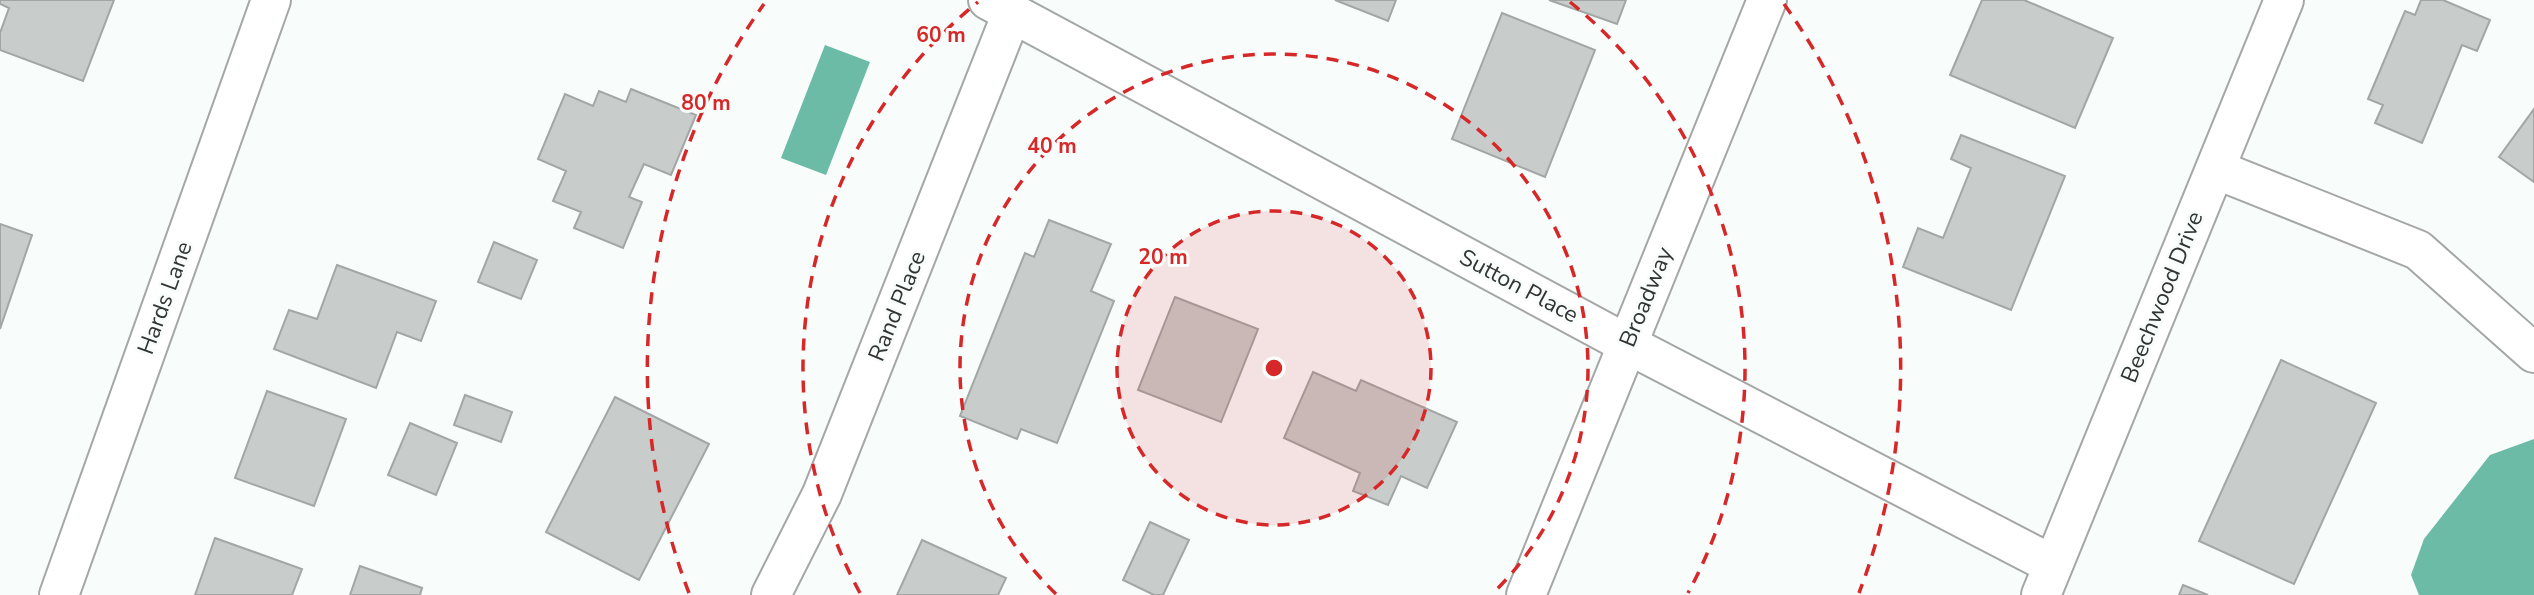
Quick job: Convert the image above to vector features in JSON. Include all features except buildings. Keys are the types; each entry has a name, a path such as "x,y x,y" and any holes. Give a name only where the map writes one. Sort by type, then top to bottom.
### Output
{"street":[{"name":"Hards Lane","path":"59,595 271,0"},
{"name":"Broadway","path":"1526,595 1768,0"},
{"name":"Beechwood Drive","path":"2047,580 2284,0"},
{"name":"Sutton Place","path":"1000,7 1627,344 2047,580"},
{"name":"Rand Place","path":"771,595 822,495 1000,7"},
{"path":"2215,169 2418,250 2534,353"}],"shaded area":[{"path":"825,45 870,62 826,175 781,158"},
{"path":"2534,439 2534,595 2419,595 2411,575 2424,539 2490,455"}]}
